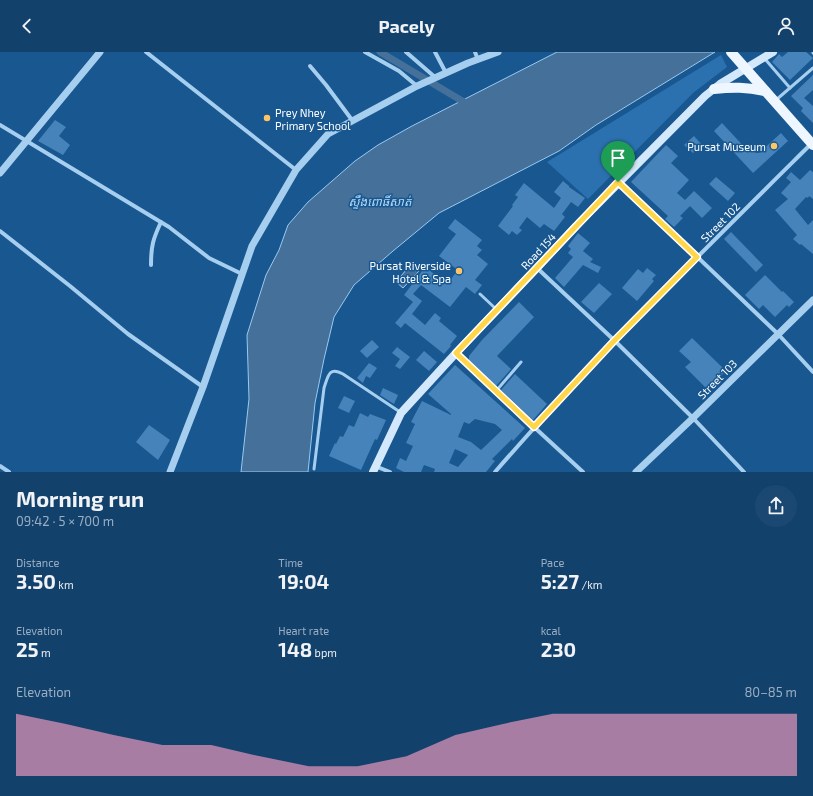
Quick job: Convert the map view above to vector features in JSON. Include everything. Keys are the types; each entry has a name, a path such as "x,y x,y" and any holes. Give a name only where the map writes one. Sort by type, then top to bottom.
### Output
{"main road":[{"name":"Road 154","path":"374,469 401,413 618,182 705,96 745,68 773,52"},
{"path":"734,55 812,144"},
{"path":"714,89 747,87 766,91"}],"street":[{"path":"0,173 100,52"},
{"path":"146,52 296,170"},
{"path":"365,52 420,85"},
{"path":"406,52 434,79"},
{"path":"435,52 446,73"},
{"path":"475,52 478,60"},
{"path":"170,472 203,387 252,246 296,170 328,134 420,85 468,63 498,52"},
{"path":"310,66 352,120"},
{"path":"0,125 169,227 209,258 242,274"},
{"name":"Street 102","path":"495,472 534,427 614,341 812,144"},
{"path":"618,182 778,334 813,372"},
{"path":"151,265 152,241 161,222"},
{"path":"0,231 128,334 203,387"},
{"path":"537,268 693,418 744,472"},
{"name":"Street 103","path":"636,472 813,300"},
{"path":"456,353 583,472"},
{"path":"0,466 9,472"},
{"path":"374,469 390,472"}],"lane":[{"path":"764,58 790,88"},
{"path":"774,101 813,68"},
{"path":"480,294 497,310"},
{"path":"496,391 521,362"},
{"path":"314,469 324,388 331,372 338,371 401,413"}],"shaded area":[{"path":"721,55 727,67 693,93 588,199 547,162"}],"water":[{"name":"ស្ទឹងពោធិ៍សាត់","path":"557,52 715,52 596,125 559,151 439,213 354,285 334,317 315,403 308,472 241,472 249,399 247,335 266,275 279,250 288,225 308,202 355,161 378,145"},
{"path":"411,264 419,271 403,288 396,282"}],"building":[{"path":"788,52 806,52 813,58 790,80 772,62 779,54 782,57"},
{"path":"813,75 813,90 804,98 813,106 813,123 801,111 803,108 791,96"},
{"path":"55,120 66,127 59,136 70,145 63,155 38,141"},
{"name":"Pursat Museum","path":"722,123 748,151 759,153 781,133 788,141 753,173 714,131"},
{"path":"694,136 702,145 693,153 684,145"},
{"path":"666,145 678,156 671,163 689,180 677,193 685,200 694,191 712,208 702,218 690,206 680,216 683,218 674,227 665,219 668,216 631,182"},
{"path":"810,170 813,172 813,199 809,196 808,198 806,197 795,209 808,225 813,220 813,254 793,239 797,235 775,210 788,199 781,193 791,182 786,178 791,172 800,180"},
{"path":"716,177 735,193 728,201 709,184"},
{"path":"563,181 585,198 578,207 571,202 562,214 565,217 554,231 544,224 540,228 527,217 519,228 522,230 517,235 512,231 509,235 498,226 513,206 512,205 518,197 515,195 524,183 554,208 561,198 554,192"},
{"path":"455,219 482,240 477,246 482,250 477,255 488,264 475,280 482,285 475,294 466,287 450,307 421,285 413,294 422,301 412,314 425,325 435,313 441,318 439,321 457,336 444,354 405,323 401,328 395,323 413,302 404,295 425,267 447,284 458,270 439,256 456,234 448,228"},
{"path":"731,232 763,265 756,272 724,239"},
{"path":"578,233 590,243 583,251 593,259 590,262 601,267 598,273 583,265 564,287 555,278 573,257 568,253 571,249 568,246"},
{"path":"647,268 656,275 652,279 654,281 637,301 622,288 638,269 643,273"},
{"path":"765,275 794,302 789,307 787,305 775,317 763,305 759,309 745,295"},
{"path":"599,283 612,294 594,313 581,302"},
{"path":"519,302 534,317 497,356 511,369 496,386 469,360 469,356 482,340"},
{"path":"692,338 726,371 707,389 685,367 691,362 679,351"},
{"path":"372,340 379,347 367,358 360,351"},
{"path":"397,347 410,357 400,369 395,366 400,359 392,353"},
{"path":"424,351 437,362 429,371 416,360"},
{"path":"369,363 377,368 370,378 366,376 363,383 357,378"},
{"path":"455,365 525,428 513,441 512,439 492,459 495,461 486,472 434,472 435,469 424,465 421,472 404,472 396,468 400,458 406,461 413,446 406,443 415,424 411,422 422,401 451,415 428,394","holes":["475,419 495,424 502,430 481,450 471,442 458,437 464,422 469,424","455,449 468,455 458,467 449,463"]},
{"path":"515,374 547,404 533,420 501,390"},
{"path":"383,388 398,395 394,404 380,395"},
{"path":"344,396 355,401 349,413 338,408"},
{"path":"360,413 368,417 370,414 386,420 377,440 375,439 361,470 329,456 335,443 336,444 340,436 343,437 349,425 354,427"},
{"path":"149,425 170,440 158,460 136,442"}],"waterway":[{"path":"380,52 469,105"}],"place":[{"name":"Prey Nhey Primary School","path":"267,118"},
{"name":"Pursat Museum","path":"774,146"},
{"name":"Pursat Riverside Hotel & Spa","path":"459,271"}],"route":[{"path":"618,182 697,257 614,341 534,427 456,353 618,182"}]}
